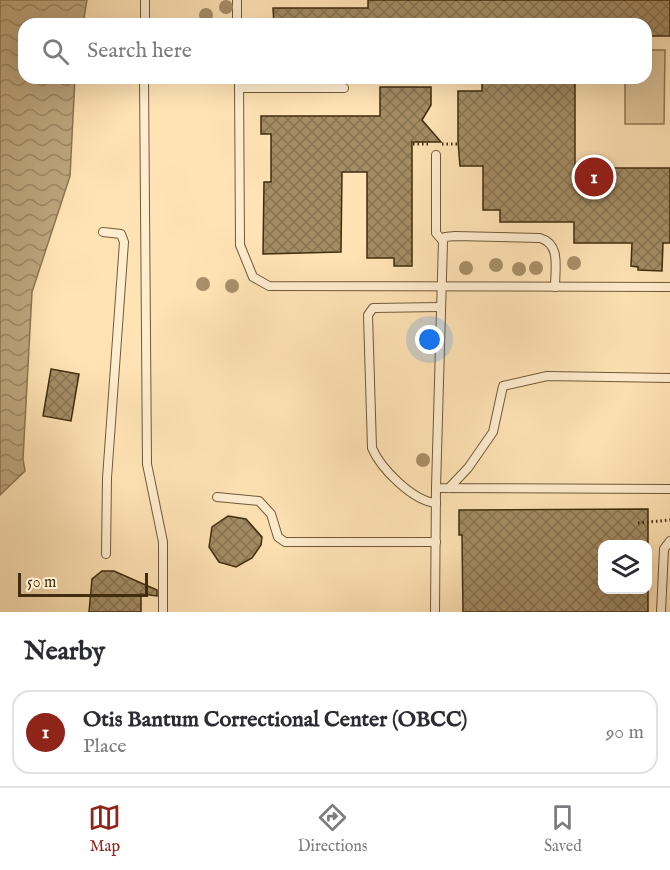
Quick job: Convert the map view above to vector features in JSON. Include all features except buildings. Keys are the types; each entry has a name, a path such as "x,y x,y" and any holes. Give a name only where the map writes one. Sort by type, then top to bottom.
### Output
{"lane":[{"path":"145,0 145,18"},
{"path":"237,0 237,18"},
{"path":"144,84 147,464 161,522 163,612"},
{"path":"239,84 240,245 253,277 269,286 670,287"},
{"path":"239,88 344,88"},
{"path":"436,156 436,233 443,241"},
{"path":"103,232 121,234 124,242 107,478 106,554"},
{"path":"435,612 443,241 446,237 455,236 540,238 548,241 554,249 555,286"},
{"path":"436,503 419,498 377,460 372,448 368,315 373,308 441,307"},
{"path":"449,488 468,468 493,432 503,386 548,376 670,378"},
{"path":"436,488 670,489"},
{"path":"218,497 260,501 271,514 278,537 285,542 436,542"},
{"path":"661,612 664,549 670,541"}],"path":[{"path":"638,523 670,520"}],"shaded area":[{"path":"652,50 665,50 664,124 625,124 625,84 652,84"}],"water":[{"path":"0,0 87,0 84,18 18,18 18,84 75,84 70,176 32,292 23,459 25,471 0,495"}],"place":[{"name":"Otis Bantum Correctional Center (OBCC)","path":"594,177"}]}
